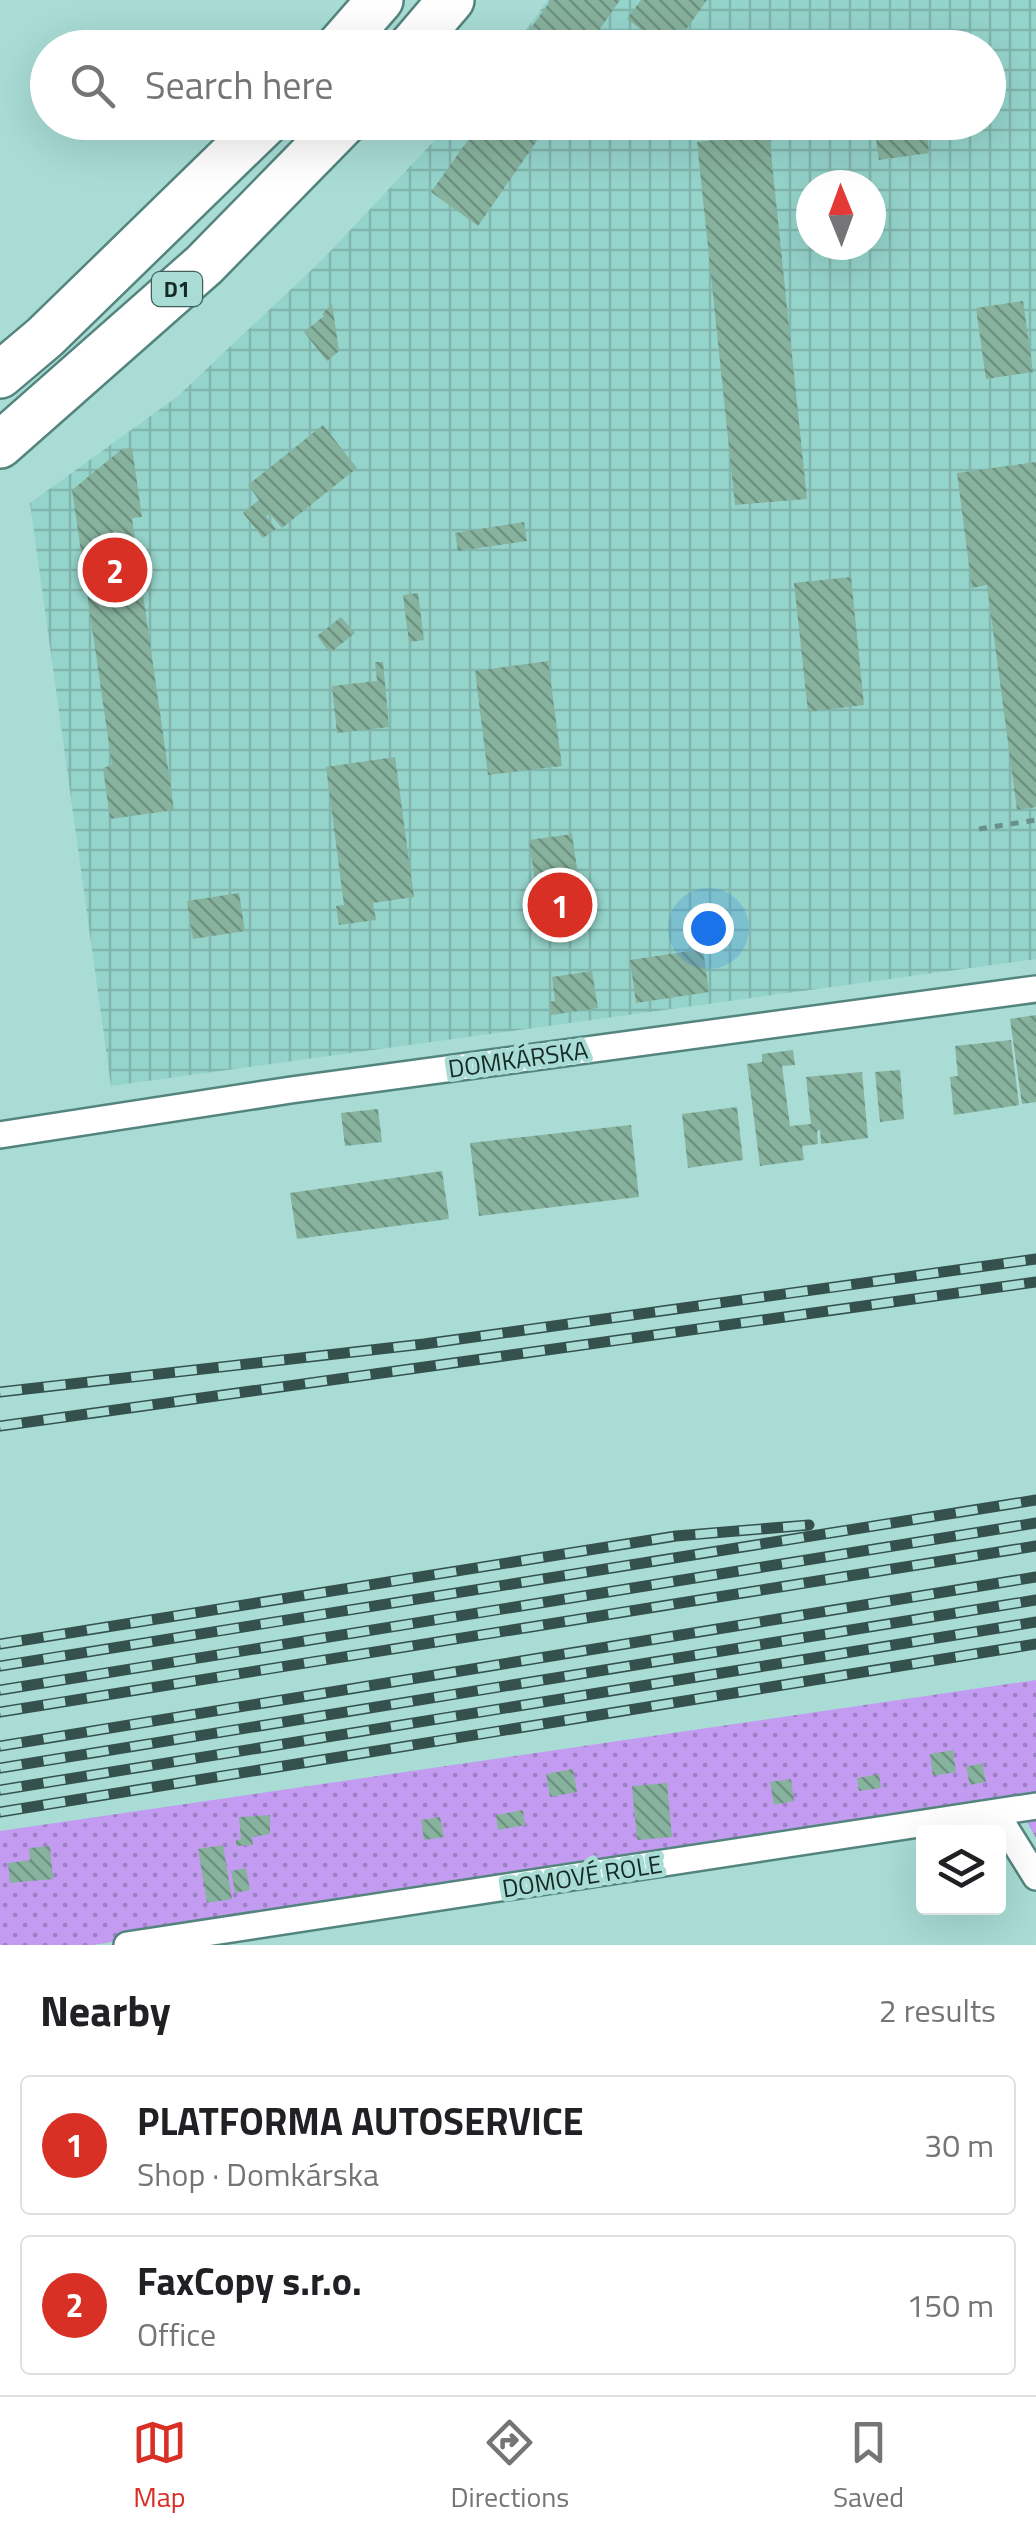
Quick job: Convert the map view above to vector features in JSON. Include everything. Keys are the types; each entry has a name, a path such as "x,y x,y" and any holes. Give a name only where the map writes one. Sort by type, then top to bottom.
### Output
{"highway":[{"path":"354,30 380,0"},
{"path":"425,30 451,0"},
{"name":"D1","path":"0,375 59,324 248,140"},
{"name":"D1","path":"0,445 204,265 326,140"}],"street":[{"name":"DOMKÁRSKA","path":"0,1135 291,1090 1036,989"},
{"name":"DOMOVÉ ROLE","path":"127,1945 1036,1806"},
{"path":"996,1813 1036,1876"}],"path":[{"path":"980,828 1036,820"}],"shaded area":[{"path":"548,0 1036,0 1036,959 111,1086 30,503 177,397 324,258 435,140 1006,140 1006,30 526,30"},
{"path":"1036,1680 1036,1838 1013,1797 93,1945 0,1945 0,1831"}],"building":[{"path":"551,0 620,0 599,30 529,30"},
{"path":"641,0 707,0 686,30 642,30 627,19"},
{"path":"468,140 538,140 478,226 431,192"},
{"path":"770,140 807,499 735,505 697,142"},
{"path":"876,140 928,140 929,153 879,160"},
{"path":"1023,301 1033,372 986,379 976,308"},
{"path":"332,304 339,351 327,361 304,332"},
{"path":"323,425 357,468 282,528 270,514 266,516 276,529 263,538 243,513 259,500 248,485"},
{"path":"132,448 142,517 132,518 174,810 110,819 103,768 112,765 72,490 122,449"},
{"path":"1036,462 1036,807 1017,810 987,585 972,588 957,473"},
{"path":"524,522 527,541 458,551 455,533"},
{"path":"851,577 864,705 808,712 794,583"},
{"path":"418,593 424,640 409,642 403,595"},
{"path":"341,617 355,633 330,653 317,636"},
{"path":"548,661 562,766 488,775 475,671"},
{"path":"375,662 383,662 389,727 337,733 332,686 377,681"},
{"path":"395,757 414,897 373,903 376,920 339,925 336,906 344,905 326,767"},
{"path":"572,834 585,924 542,930 529,840"},
{"path":"239,893 245,931 193,939 187,901"},
{"path":"703,949 709,992 636,1003 630,960"},
{"path":"592,971 598,1008 551,1015 549,1002 555,1001 552,977"},
{"path":"1036,1015 1036,1102 1022,1104 1010,1019"},
{"path":"1011,1040 1019,1105 954,1115 950,1077 958,1076 955,1046"},
{"path":"793,1050 795,1065 782,1066 790,1126 811,1124 806,1077 862,1072 868,1138 821,1144 820,1130 818,1144 802,1146 804,1160 760,1166 747,1064 762,1062 762,1054"},
{"path":"900,1070 904,1119 880,1122 875,1072"},
{"path":"737,1107 743,1160 688,1168 682,1114"},
{"path":"378,1109 382,1142 345,1146 341,1113"},
{"path":"631,1125 639,1197 479,1216 470,1143"},
{"path":"442,1171 449,1219 297,1239 290,1193"},
{"path":"953,1750 956,1772 933,1776 930,1754"},
{"path":"982,1763 986,1782 970,1785 966,1767"},
{"path":"573,1769 577,1792 550,1797 546,1774"},
{"path":"879,1774 881,1788 859,1791 857,1778"},
{"path":"791,1779 794,1801 774,1805 770,1782"},
{"path":"667,1783 672,1837 637,1840 632,1786"},
{"path":"523,1810 525,1825 498,1830 496,1815"},
{"path":"270,1815 270,1834 252,1837 253,1845 236,1846 236,1840 241,1839 239,1817"},
{"path":"440,1817 444,1837 424,1840 421,1820"},
{"path":"223,1845 232,1899 207,1903 198,1849"},
{"path":"50,1846 53,1879 10,1883 8,1863 30,1860 29,1848"},
{"path":"246,1868 250,1890 235,1893 231,1871"}],"railway":[{"path":"0,1392 424,1344 1036,1259"},
{"path":"0,1426 1036,1282"},
{"path":"0,1666 1036,1500"},
{"path":"0,1690 1036,1523"},
{"path":"0,1644 676,1536 809,1525"},
{"path":"0,1712 1036,1546"},
{"path":"0,1746 1036,1577"},
{"path":"0,1768 1036,1600"},
{"path":"0,1790 1036,1622"},
{"path":"0,1812 1036,1644"}],"place":[{"name":"FaxCopy s.r.o.","path":"115,570"},
{"name":"PLATFORMA AUTOSERVICE","path":"560,905"}]}
